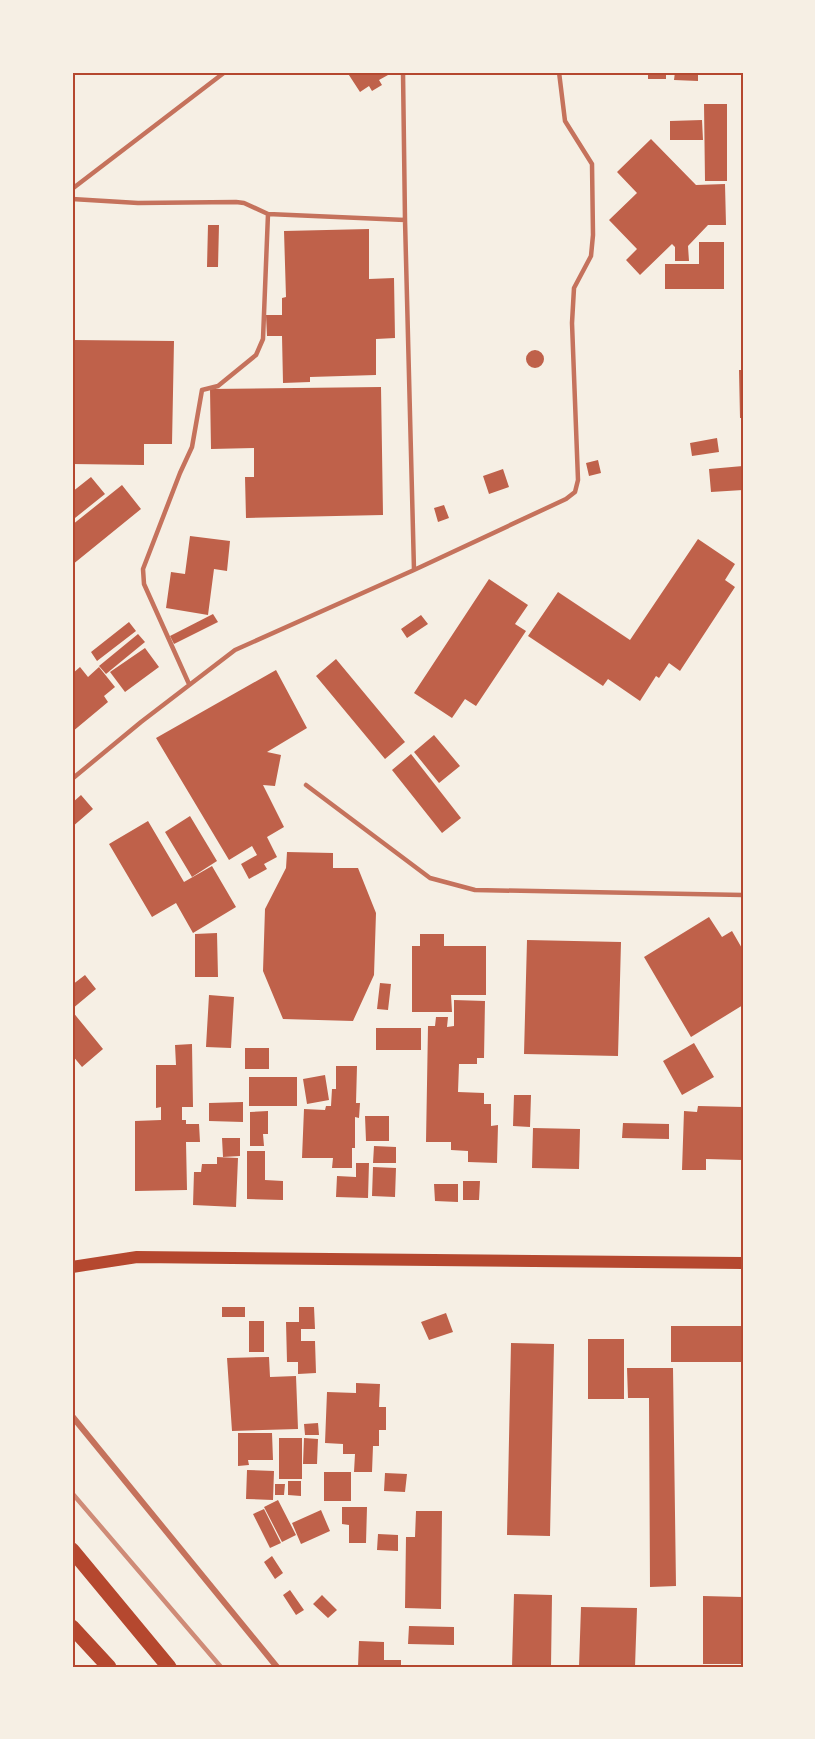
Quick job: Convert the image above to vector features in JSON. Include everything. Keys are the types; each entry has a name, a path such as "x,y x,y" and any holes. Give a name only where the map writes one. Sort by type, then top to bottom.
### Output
{"main road":[{"path":"72,1267 137,1257 743,1263"},
{"path":"72,1550 169,1667"},
{"path":"72,1627 109,1667"}],"street":[{"path":"72,1416 277,1667"}],"lane":[{"path":"72,189 225,72"},
{"path":"403,72 414,570"},
{"path":"72,779 189,684 235,650 414,570 566,499 576,492 578,480 572,323 574,288 591,256 592,164 565,121 559,72"},
{"path":"72,199 138,203 236,202 244,203 268,214 405,220"},
{"path":"189,684 144,584 143,569 192,447 202,390 218,386 256,355 261,347 268,214"},
{"path":"306,785 430,878 475,890 743,896"}],"building":[{"path":"347,72 386,72 388,75 379,80 382,85 372,91 369,86 360,92"},
{"path":"648,72 666,72 666,79 648,79"},
{"path":"675,72 698,72 698,81 674,80"},
{"path":"704,104 727,104 727,181 705,181"},
{"path":"702,120 703,140 670,140 670,121"},
{"path":"651,139 696,185 725,184 726,225 708,225 688,246 689,261 675,261 675,247 672,244 640,275 626,260 637,249 609,220 637,193 617,172"},
{"path":"208,225 219,225 218,267 207,267"},
{"path":"369,229 369,279 394,278 395,338 376,339 376,375 310,377 310,382 283,383 282,336 267,336 266,315 282,315 282,298 286,297 284,231"},
{"path":"699,242 724,242 724,289 665,289 665,264 699,264"},
{"path":"72,340 174,341 172,444 144,444 144,465 72,464"},
{"path":"535,350 541,353 544,359 541,365 535,368 529,365 526,359 529,353"},
{"path":"739,370 743,370 743,418 740,418"},
{"path":"381,387 383,515 246,518 245,477 254,477 254,448 211,449 210,389"},
{"path":"717,438 719,452 692,456 690,443"},
{"path":"598,460 601,473 589,476 586,463"},
{"path":"743,466 743,490 711,492 709,469"},
{"path":"503,469 509,487 489,494 483,476"},
{"path":"91,477 105,494 75,518 72,514 72,492"},
{"path":"122,485 141,509 72,565 72,525"},
{"path":"444,505 449,518 438,522 434,508"},
{"path":"190,536 230,541 227,571 214,569 208,615 166,608 171,572 185,574"},
{"path":"698,539 735,564 725,580 735,587 680,671 669,663 659,678 656,676 640,701 608,679 603,686 528,636 558,592 630,640"},
{"path":"489,579 528,605 515,624 526,631 476,706 465,699 452,718 414,693"},
{"path":"213,614 218,622 174,644 170,636"},
{"path":"421,615 428,624 407,638 401,629"},
{"path":"129,622 136,631 97,661 91,652"},
{"path":"138,634 145,642 106,674 99,666"},
{"path":"145,648 159,667 125,692 110,672"},
{"path":"336,659 405,742 385,759 316,676"},
{"path":"80,667 88,677 99,667 115,687 104,696 108,702 72,732 72,674"},
{"path":"276,670 307,728 267,752 281,755 275,786 263,785 284,827 267,837 277,857 264,864 267,869 249,879 241,864 257,855 252,846 229,860 156,738"},
{"path":"434,735 460,766 439,783 414,752"},
{"path":"411,754 461,818 442,833 392,770"},
{"path":"81,795 93,809 72,827 72,803"},
{"path":"190,816 217,861 192,877 165,832"},
{"path":"148,821 184,882 212,866 236,907 193,933 176,903 152,917 109,844"},
{"path":"287,852 333,853 333,868 358,868 376,913 374,975 353,1021 283,1019 263,971 265,909 286,868"},
{"path":"709,917 722,937 732,931 743,950 743,1005 691,1037 644,957"},
{"path":"217,933 218,977 195,977 195,934"},
{"path":"420,934 444,934 444,946 486,946 486,995 451,995 452,1012 412,1012 412,946 420,946"},
{"path":"527,940 621,942 618,1056 524,1054"},
{"path":"85,975 96,989 72,1009 72,985"},
{"path":"380,983 391,984 388,1010 377,1009"},
{"path":"209,995 234,997 231,1048 206,1047"},
{"path":"454,1000 485,1001 484,1058 477,1058 477,1064 459,1064 458,1092 484,1093 484,1104 491,1104 491,1126 498,1125 497,1163 468,1162 468,1151 451,1150 451,1142 426,1142 428,1026 435,1026 436,1017 448,1017 447,1027 454,1026"},
{"path":"72,1011 103,1049 82,1067 72,1055"},
{"path":"376,1028 421,1028 421,1050 376,1050"},
{"path":"694,1043 714,1077 682,1095 663,1061"},
{"path":"192,1044 193,1107 182,1107 182,1120 186,1120 186,1124 199,1124 200,1142 186,1142 187,1190 135,1191 135,1121 161,1120 161,1107 156,1108 156,1065 176,1065 175,1045"},
{"path":"245,1048 269,1048 269,1069 245,1069"},
{"path":"336,1066 357,1066 356,1103 360,1103 359,1118 355,1117 355,1148 352,1148 352,1168 332,1168 333,1158 302,1158 304,1109 325,1110 326,1106 331,1106 332,1089 336,1089"},
{"path":"325,1075 329,1100 307,1104 303,1079"},
{"path":"249,1077 297,1077 297,1106 249,1106"},
{"path":"514,1095 531,1095 530,1127 513,1126"},
{"path":"243,1102 243,1122 209,1121 209,1103"},
{"path":"698,1106 743,1107 743,1160 706,1159 706,1170 682,1170 684,1111 697,1112"},
{"path":"268,1111 268,1134 263,1134 264,1146 250,1146 250,1112"},
{"path":"365,1116 389,1116 389,1141 366,1141"},
{"path":"623,1123 669,1124 669,1139 622,1138"},
{"path":"533,1128 580,1129 579,1169 532,1168"},
{"path":"222,1138 240,1138 240,1156 223,1157"},
{"path":"374,1146 396,1147 396,1163 373,1163"},
{"path":"247,1151 265,1151 265,1180 283,1181 283,1200 247,1199"},
{"path":"217,1157 238,1158 236,1207 193,1205 194,1172 201,1172 202,1164 217,1164"},
{"path":"356,1163 369,1163 368,1198 336,1197 337,1176 356,1177"},
{"path":"373,1167 396,1168 395,1197 372,1196"},
{"path":"463,1181 480,1181 479,1200 463,1200"},
{"path":"434,1184 458,1184 458,1202 435,1201"},
{"path":"222,1307 245,1307 245,1317 222,1317"},
{"path":"299,1307 314,1307 315,1329 301,1329 301,1341 315,1341 316,1373 298,1374 298,1362 287,1362 286,1322 299,1322"},
{"path":"446,1313 453,1332 429,1340 421,1322"},
{"path":"249,1321 264,1321 264,1352 249,1352"},
{"path":"671,1326 743,1326 743,1362 671,1362"},
{"path":"588,1339 624,1339 624,1399 588,1399"},
{"path":"511,1343 554,1344 550,1536 507,1535"},
{"path":"269,1357 270,1377 296,1376 298,1429 232,1431 227,1358"},
{"path":"627,1368 673,1368 676,1586 650,1587 649,1398 628,1398"},
{"path":"356,1383 380,1384 379,1407 386,1407 386,1430 379,1430 379,1446 373,1446 372,1472 354,1472 355,1454 343,1454 343,1444 325,1443 327,1392 356,1393"},
{"path":"318,1423 319,1435 305,1435 304,1424"},
{"path":"238,1433 272,1433 273,1460 248,1460 249,1465 238,1466"},
{"path":"279,1438 302,1438 302,1479 279,1479"},
{"path":"304,1438 318,1439 317,1464 303,1464"},
{"path":"247,1470 274,1471 273,1500 246,1499"},
{"path":"324,1472 351,1472 351,1501 324,1501"},
{"path":"385,1473 407,1474 405,1492 384,1491"},
{"path":"288,1481 301,1481 301,1496 288,1495"},
{"path":"275,1484 285,1484 284,1495 275,1495"},
{"path":"278,1500 296,1535 282,1542 264,1507"},
{"path":"342,1507 367,1507 366,1543 349,1543 349,1525 342,1524"},
{"path":"264,1509 281,1543 270,1548 253,1514"},
{"path":"321,1510 330,1531 301,1544 292,1523"},
{"path":"416,1511 442,1511 441,1609 405,1608 406,1537 415,1537"},
{"path":"378,1534 398,1535 398,1551 377,1550"},
{"path":"272,1556 283,1573 275,1579 264,1562"},
{"path":"290,1590 304,1610 296,1615 283,1595"},
{"path":"514,1594 552,1595 551,1667 512,1667"},
{"path":"322,1595 337,1610 328,1618 313,1604"},
{"path":"703,1596 743,1597 743,1664 703,1664"},
{"path":"581,1607 637,1608 635,1667 579,1667"},
{"path":"409,1626 454,1627 454,1645 408,1644"},
{"path":"359,1641 384,1642 384,1660 401,1660 401,1667 358,1667"}],"railway":[{"path":"72,1493 221,1667"}]}
